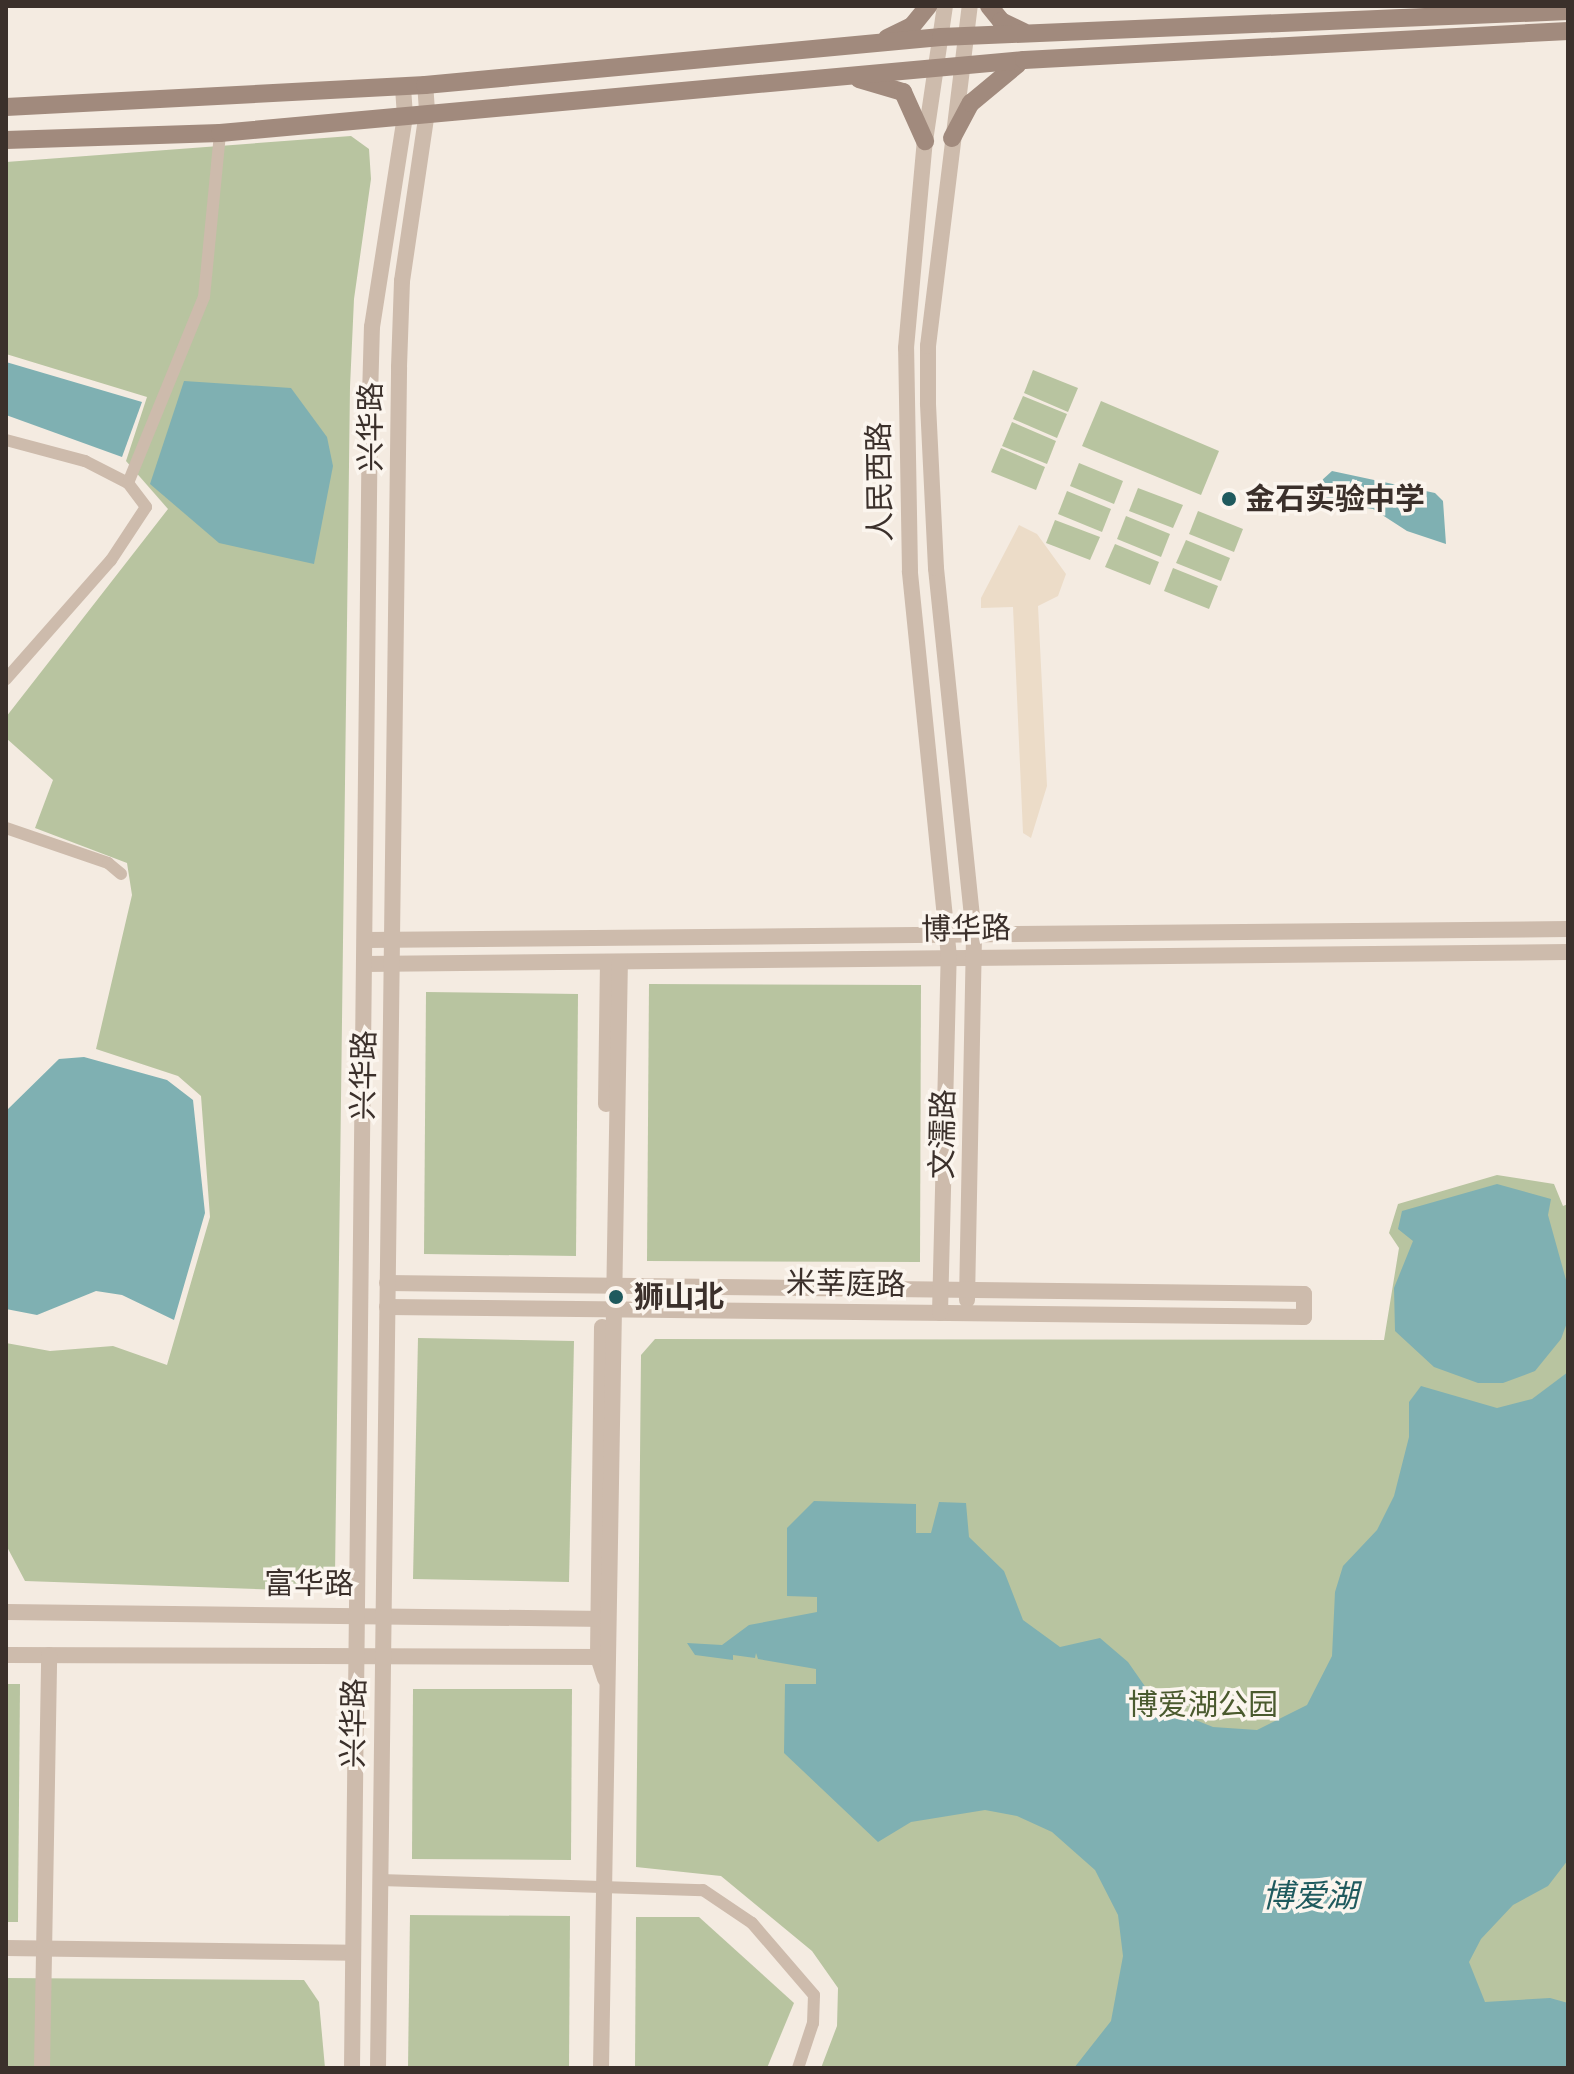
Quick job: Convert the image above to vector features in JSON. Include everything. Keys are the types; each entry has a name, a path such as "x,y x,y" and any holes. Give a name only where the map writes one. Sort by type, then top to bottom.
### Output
{"main road":[{"path":"876,43 912,26 928,6"},
{"path":"989,6 1010,28 1030,34"},
{"path":"6,107 425,85 941,37 1527,9 1568,11"},
{"path":"6,140 220,133 405,116 427,111 1024,60 1568,31"},
{"path":"952,138 971,103 999,75 1024,60"},
{"path":"836,75 903,92 925,141"}],"street":[{"name":"人民西路","path":"945,6 925,141 906,348 910,571 949,957"},
{"name":"文濡路","path":"967,1314 975,956 936,568 928,346 970,6"},
{"name":"兴华路","path":"378,2068 387,1283 396,939 399,367 402,281 427,111 425,85"},
{"name":"兴华路","path":"352,2068 372,327 405,116 403,86"},
{"path":"128,483 204,297 220,133"},
{"path":"6,440 85,461 128,483 146,507 111,560 6,679"},
{"path":"6,828 108,863 121,874"},
{"name":"博华路","path":"366,940 1568,929"},
{"name":"博华路","path":"365,964 1568,952"},
{"name":"文濡路","path":"940,1313 949,957"},
{"path":"601,2068 614,962"},
{"name":"米莘庭路","path":"387,1283 1304,1294 1304,1317 387,1307"},
{"name":"富华路","path":"6,1612 358,1612 605,1619"},
{"path":"6,1655 604,1657"},
{"path":"42,2068 49,1655"},
{"path":"380,1880 703,1890 752,1923 814,1995 813,2023 798,2068"},
{"path":"6,1948 353,1953"}],"green space":[{"path":"351,136 369,149 371,179 354,299 350,387 335,1576 314,1591 25,1581 6,1545 6,1343 50,1351 113,1346 167,1365 210,1217 201,1096 178,1076 96,1049 132,895 127,863 35,828 53,780 6,738 6,717 168,509 126,461 147,397 6,354 6,162"},
{"path":"1033,370 1078,388 1068,412 1024,393"},
{"path":"1023,396 1067,414 1057,438 1013,419"},
{"path":"1101,401 1219,451 1201,495 1082,446"},
{"path":"1012,422 1056,441 1047,464 1002,446"},
{"path":"1001,448 1045,467 1036,490 991,472"},
{"path":"1079,463 1123,481 1114,504 1070,486"},
{"path":"1138,488 1183,505 1173,528 1129,511"},
{"path":"1067,491 1111,509 1102,532 1058,514"},
{"path":"1198,511 1243,529 1234,552 1189,534"},
{"path":"1126,516 1170,534 1161,557 1117,539"},
{"path":"1055,520 1100,537 1090,560 1046,543"},
{"path":"1186,540 1230,558 1221,581 1176,563"},
{"path":"1115,544 1159,562 1150,585 1105,567"},
{"path":"1173,568 1218,586 1209,609 1164,591"},
{"path":"649,984 921,985 920,1262 647,1261"},
{"path":"426,992 578,994 576,1256 424,1254"},
{"name":"博爱湖公园","path":"1497,1175 1554,1184 1563,1206 1568,1204 1568,2068 821,2068 837,2026 838,1988 812,1951 721,1876 636,1867 641,1355 655,1339 1384,1340 1399,1248 1389,1233 1398,1204"},
{"path":"418,1338 574,1341 569,1582 413,1579"},
{"path":"6,1684 20,1684 18,1922 6,1922"},
{"path":"413,1689 572,1689 571,1860 412,1859"},
{"path":"410,1915 570,1916 569,2068 408,2068"},
{"path":"636,1917 699,1917 794,2003 767,2068 635,2068"},
{"path":"6,1978 304,1980 319,2002 325,2068 6,2068"}],"shaded area":[{"path":"1019,525 1037,534 1066,574 1058,596 1038,606 1047,786 1031,838 1023,833 1013,607 981,608 981,598"}],"water":[{"path":"6,362 142,402 122,457 6,415"},
{"path":"184,381 291,388 327,437 333,466 314,564 219,543 150,484"},
{"path":"1332,471 1435,493 1443,501 1446,544 1407,531 1373,509 1323,501 1321,481"},
{"path":"84,1057 167,1080 193,1100 205,1213 174,1320 122,1295 96,1291 37,1315 6,1309 6,1111 59,1059"},
{"path":"1497,1184 1551,1199 1548,1215 1568,1287 1568,1320 1561,1339 1535,1371 1503,1383 1478,1383 1434,1367 1395,1331 1394,1288 1413,1241 1398,1229 1402,1211"},
{"name":"博爱湖","path":"1568,1372 1568,1860 1548,1886 1513,1905 1481,1939 1469,1962 1485,2002 1550,1998 1568,2003 1568,2068 1074,2068 1111,2021 1123,1956 1118,1915 1095,1870 1052,1832 1017,1816 985,1810 911,1822 878,1842 784,1753 785,1684 816,1684 816,1669 758,1659 756,1653 755,1658 733,1655 733,1660 695,1655 687,1643 722,1645 749,1625 817,1612 817,1597 787,1596 787,1528 814,1501 916,1504 916,1533 931,1533 939,1502 966,1503 969,1537 1004,1571 1023,1620 1060,1647 1100,1638 1128,1662 1158,1705 1213,1727 1257,1730 1307,1705 1332,1656 1335,1592 1343,1566 1377,1530 1394,1496 1409,1437 1409,1402 1421,1386 1497,1408 1532,1399"}],"place":[{"name":"金石实验中学","path":"1229,499"},
{"name":"狮山北","path":"616,1297"}]}
